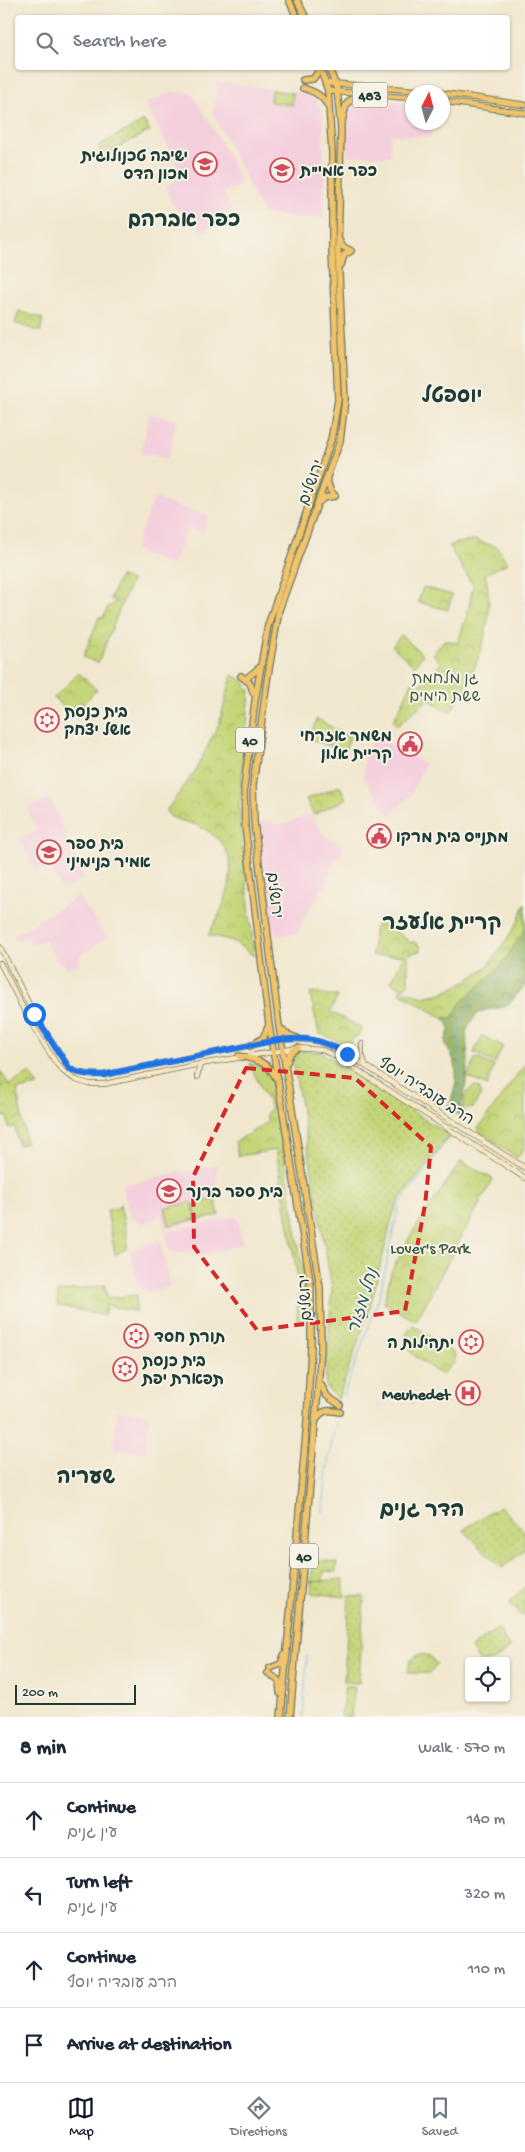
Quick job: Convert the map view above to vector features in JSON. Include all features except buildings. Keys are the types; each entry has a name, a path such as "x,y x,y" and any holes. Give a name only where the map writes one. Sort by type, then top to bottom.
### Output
{"highway":[{"path":"289,0 296,15"},
{"path":"297,0 304,15"},
{"path":"303,80 312,79 318,70"},
{"name":"40","path":"320,70 327,83 328,91"},
{"name":"40","path":"330,70 336,85"},
{"name":"ירושלים","path":"290,1717 321,1347 320,1288 279,1026 254,822 253,785 279,610 340,441 345,400 338,238 341,129 336,85"},
{"path":"303,88 316,92 324,98 329,109"},
{"name":"ירושלים","path":"280,1717 308,1396 311,1347 311,1287 269,1025 245,826 244,787 260,666 268,625 331,440 338,400 332,251 332,153 328,91"},
{"path":"341,129 347,102 351,98 366,95"},
{"path":"338,238 342,246 351,251 344,255 341,263 341,316"},
{"path":"316,505 324,498 335,496 330,490 326,478"},
{"path":"255,700 250,683 244,677 260,666"},
{"path":"250,1046 263,1038 269,1025"},
{"path":"279,1026 286,1034 297,1038"},
{"path":"286,1072 288,1056 298,1048"},
{"path":"239,1056 261,1061 268,1066 279,1083"},
{"path":"315,1424 321,1413 340,1409 322,1388 319,1374"},
{"path":"281,1710 279,1681 269,1670 277,1667 282,1662 288,1628"}],"main road":[{"name":"483","path":"327,83 405,90"},
{"name":"483","path":"328,91 405,98"},
{"path":"450,94 525,105"},
{"path":"450,102 525,113"},
{"name":"הרב עובדיה יוסף","path":"0,947 34,1014 51,1042 69,1068 78,1073 103,1075 272,1041 297,1038 327,1043 525,1168"},
{"name":"הרב עובדיה יוסף","path":"0,963 48,1051 64,1072 76,1080 89,1084 104,1084 239,1056 298,1048 322,1050 337,1057 525,1178"},
{"path":"362,1044 363,1059 367,1067"},
{"path":"198,1077 200,1064"}],"highlighted area":[{"path":"246,1068 355,1078 431,1147 425,1205 405,1311 257,1330 194,1247 193,1177"}],"shaded area":[{"name":"כפר אמי\"ת","path":"217,82 306,93 316,99 322,113 323,126 324,219 263,214 213,113"},
{"name":"ישיבה טכנולוגית מכון הדס","path":"172,92 191,93 195,98 242,183 224,193 231,210 204,232 172,204 166,186 184,176 145,104"},
{"path":"354,102 405,104 405,130 432,130 431,137 391,135 390,156 347,155 348,110"},
{"path":"149,413 177,420 167,459 141,453"},
{"path":"154,498 208,516 203,533 188,527 172,566 134,550"},
{"path":"375,736 425,764 410,796 390,815 384,809 363,776 365,755"},
{"name":"בית ספר אמיר בנימיני","path":"50,798 84,878 62,890 50,865 35,871 20,838 37,831 27,808"},
{"path":"310,814 323,834 343,848 339,857 335,858 324,889 322,888 301,923 299,932 297,934 280,935 275,933 271,924 258,821 284,824"},
{"path":"78,896 107,937 79,956 81,962 69,968 65,967 62,961 59,963 44,939 32,946 26,936 16,941 13,937"},
{"name":"בית ספר ברנר","path":"218,1164 215,1197 220,1216 164,1229 161,1214 157,1215 157,1218 149,1220 150,1222 141,1224 135,1219 130,1220 122,1185"},
{"path":"237,1216 242,1244 201,1256 170,1251 165,1232"},
{"path":"160,1239 170,1287 147,1292 138,1286 130,1251"},
{"path":"117,1410 150,1414 145,1452 113,1449"}],"green space":[{"path":"271,90 293,93 292,105 270,102"},
{"path":"144,121 150,131 103,155 98,146"},
{"path":"19,311 43,319 40,332 15,323"},
{"name":"גן מלחמת ששת הימים","path":"475,540 497,547 508,563 485,574 489,610 482,646 476,664 460,697 450,712 428,699 397,726 393,722 412,682 417,687 441,663 433,654 444,640 458,643 468,611 473,586 449,546"},
{"path":"120,576 131,581 98,663 83,657 99,617 103,618 108,606 112,606 115,599 110,599"},
{"path":"423,587 452,595 448,610 418,602"},
{"path":"401,635 423,655 414,666 392,646"},
{"path":"79,673 97,690 72,715 54,698"},
{"path":"232,675 244,681 250,691 239,807 254,956 233,941 208,935 228,889 229,859 223,846 213,834 196,825 175,819 166,811 195,771 219,724"},
{"path":"317,719 350,737 345,751 309,739"},
{"path":"340,786 346,799 314,815 306,799"},
{"path":"525,903 525,929 522,934 500,967 461,1002 452,1018 442,1017 400,993 400,989 423,997 443,993 467,981 490,964 518,922"},
{"path":"525,907 525,986 506,1007 485,1010 476,1015 469,1025 466,1032 468,1061 465,1091 461,1104 465,1113 461,1116 447,1108 453,1095 456,1081 454,1061 446,1043 450,1028 447,1022 433,1009 488,970 518,924"},
{"path":"379,918 411,943 413,941 420,946 420,951 408,954 408,983 405,987 391,982 404,955 372,956 374,931"},
{"path":"310,993 338,996 330,1012 362,1028 357,1037 354,1037 350,1043 346,1044 319,1034"},
{"path":"482,1036 503,1046 495,1063 474,1053"},
{"path":"298,1050 323,1053 450,1136 399,1200 394,1211 368,1314 338,1399 328,1390 325,1381 332,1289 292,1054"},
{"path":"476,1058 494,1066 487,1086 467,1077"},
{"path":"249,1063 266,1069 271,1076 305,1285 304,1320 297,1320 299,1287 276,1150 238,1156 235,1142 268,1122 266,1115 271,1108"},
{"path":"525,1064 525,1147 517,1158 477,1130"},
{"path":"0,1070 9,1085 30,1073 39,1086 17,1090 26,1143 18,1145 15,1127 9,1128 7,1116 2,1117"},
{"path":"475,1086 479,1088 481,1094 473,1108 467,1109 464,1106 465,1097 470,1089"},
{"name":"Lover's Park","path":"461,1161 493,1179 416,1321 384,1303 391,1272 412,1233"},
{"path":"215,1199 219,1215 197,1220 194,1204"},
{"path":"192,1202 196,1219 169,1225 165,1208"},
{"path":"120,1205 127,1236 127,1248 115,1255 107,1210 118,1208"},
{"path":"105,1285 107,1298 137,1295 135,1312 107,1305 104,1316 57,1305 58,1292"},
{"path":"413,1325 455,1354 454,1363 441,1375 412,1354 405,1336"},
{"path":"500,1506 525,1532 525,1550 502,1568 463,1530"},
{"path":"313,1559 337,1563 336,1572 324,1571 323,1581 311,1582"},
{"path":"343,1579 345,1597 312,1593 311,1582"},
{"path":"525,1587 525,1614 522,1617 509,1602"},
{"path":"349,1596 364,1597 359,1683 344,1682"},
{"path":"498,1628 510,1648 498,1657 477,1657 471,1648"},
{"path":"419,1654 430,1656 437,1665 430,1673 408,1673 410,1661"},
{"path":"345,1686 354,1686 351,1717 341,1717"}],"waterway":[{"name":"נחל מזור","path":"455,1114 462,1074 459,1042 460,1023 464,1013 473,1002 525,954"},
{"name":"נחל מזור","path":"343,1397 380,1295 399,1204 436,1157 447,1136"},
{"name":"נחל מזור","path":"323,1512 327,1467 336,1422"},
{"name":"נחל מזור","path":"303,1717 307,1656"}],"place":[{"name":"ישיבה טכנולוגית מכון הדס","path":"205,164"},
{"name":"כפר אמי\"ת","path":"282,170"},
{"name":"בית כנסת אשל יצחק","path":"47,720"},
{"name":"משמר אזרחי קריית אלון","path":"410,744"},
{"name":"מתנ\"ס בית מרקו","path":"379,836"},
{"name":"בית ספר אמיר בנימיני","path":"49,852"},
{"name":"בית ספר ברנר","path":"169,1191"},
{"name":"תורת חסד","path":"136,1336"},
{"name":"תהילות ה'","path":"471,1342"},
{"name":"בית כנסת תפארת יפת","path":"125,1369"},
{"name":"Meuhedet","path":"468,1393"}],"district":[{"name":"כפר אברהם","path":"184,219"},
{"name":"יוספטל","path":"452,395"},
{"name":"קריית אלעזר","path":"442,922"},
{"name":"שעריה","path":"86,1476"},
{"name":"הדר גנים","path":"422,1509"}],"route":[{"path":"34,1014 69,1068 78,1073 88,1075 103,1075 272,1041 297,1038 327,1043 347,1054"}]}
